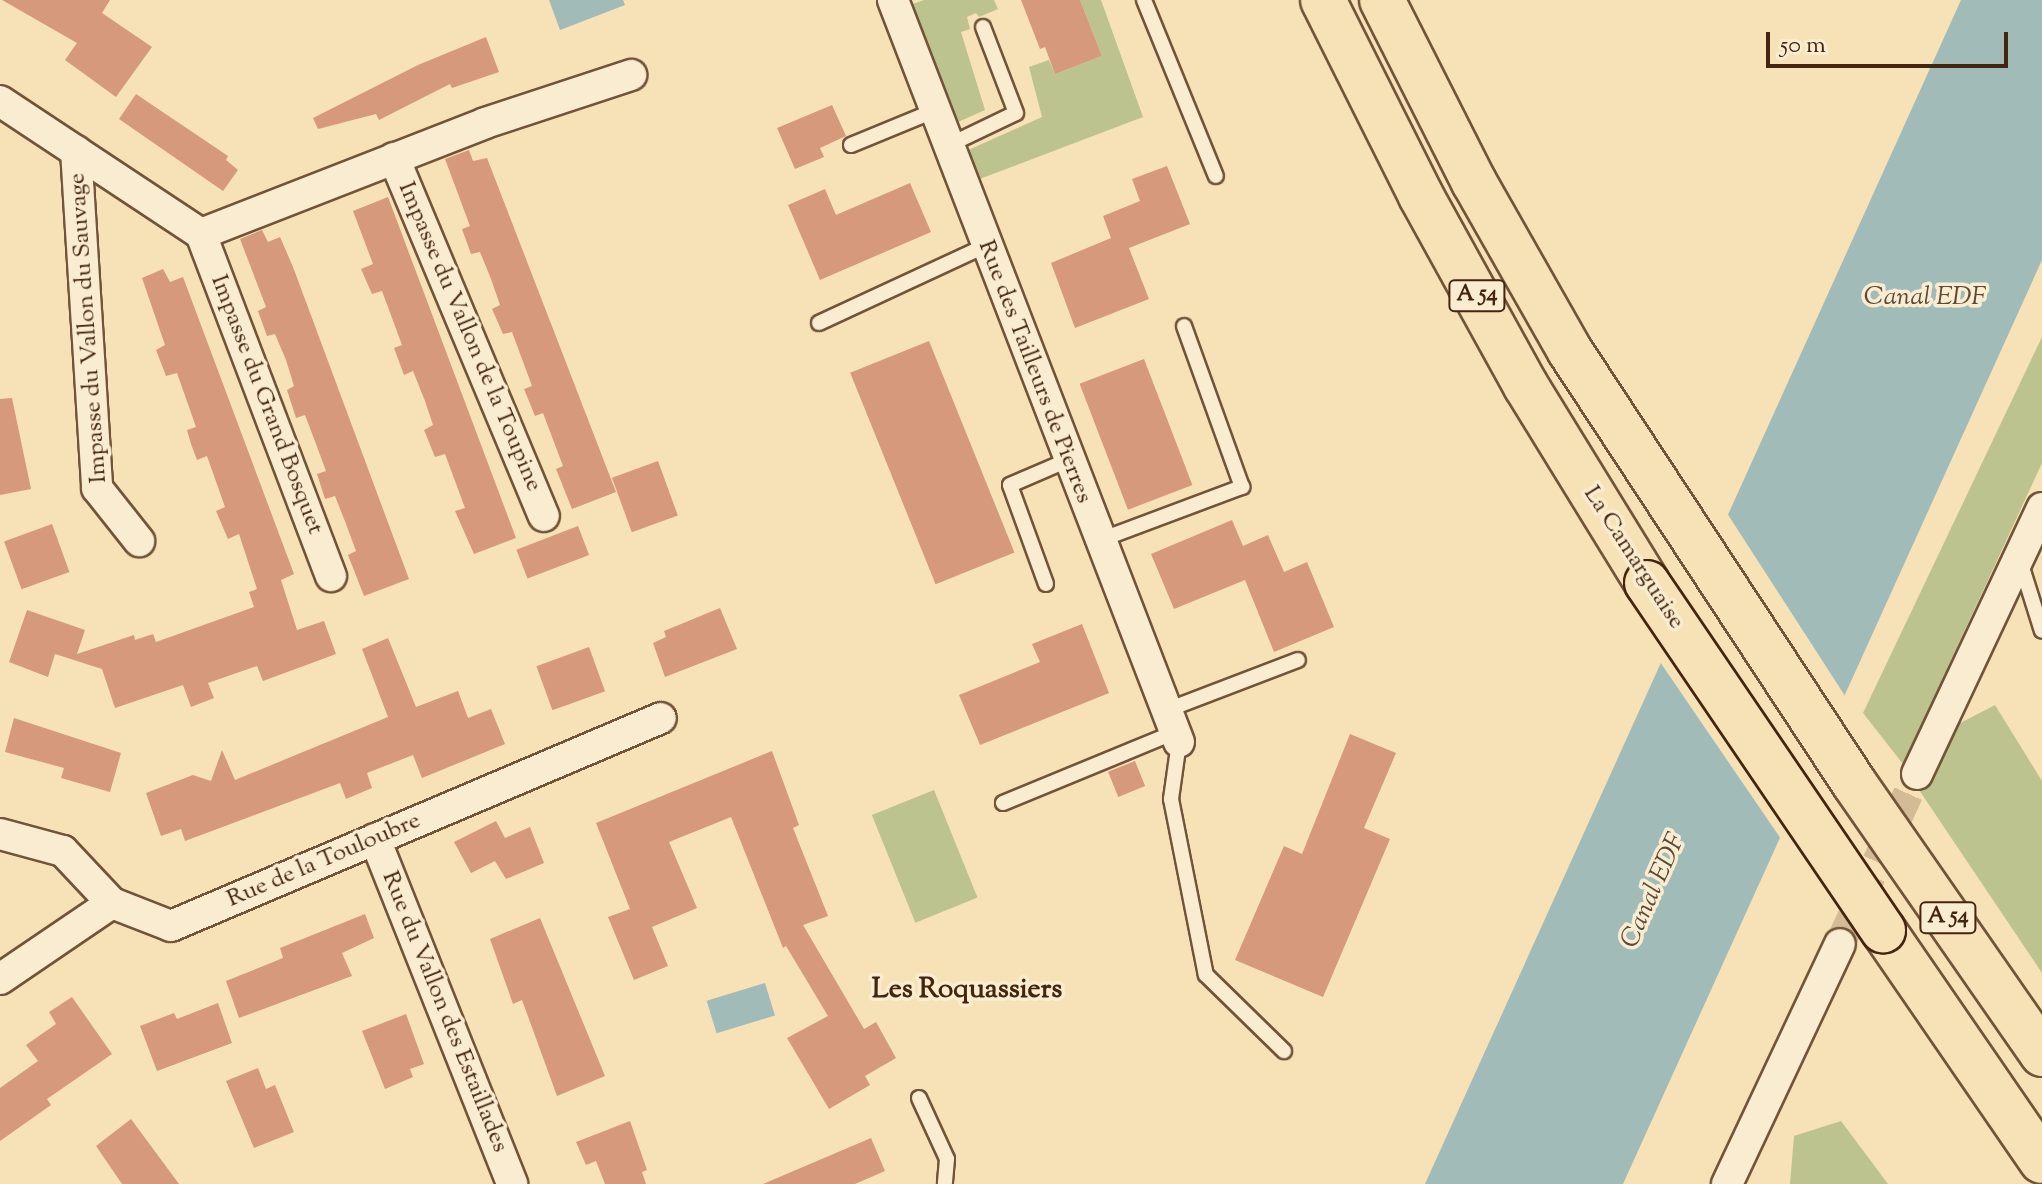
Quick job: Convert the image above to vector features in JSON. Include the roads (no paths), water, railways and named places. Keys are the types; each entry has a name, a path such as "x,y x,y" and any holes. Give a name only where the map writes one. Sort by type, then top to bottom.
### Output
{"highway":[{"name":"La Camarguaise","path":"1323,0 1421,196 1518,372 1647,583 1991,1087"},
{"name":"A 54","path":"1382,0 1474,182 1570,351 1683,501"},
{"path":"1411,0 1552,270 1683,501 1862,776 2042,1022"},
{"name":"A 54","path":"1862,776 2042,1054"},
{"path":"1862,776 2042,1006"},
{"name":"A 54","path":"1991,1087 2042,1161"},
{"path":"1991,1087 2042,1179"}],"street":[{"name":"Rue des Tailleurs de Pierres","path":"893,0 985,246 1173,728"},
{"path":"0,101 201,234 485,123 631,75"},
{"name":"Impasse du Vallon du Sauvage","path":"76,151 97,488 139,541"},
{"name":"Impasse du Vallon de la Toupine","path":"394,158 544,516"},
{"name":"Impasse du Grand Bosquet","path":"201,234 331,576"},
{"path":"1917,774 2029,549 2042,508"},
{"name":"Rue de la Touloubre","path":"0,834 63,851 112,903 171,926 661,718"},
{"name":"Rue du Vallon des Estaillades","path":"375,839 512,1184"},
{"path":"0,979 112,903"},
{"path":"1727,1184 1840,944"}],"lane":[{"path":"1144,0 1216,176"},
{"path":"947,146 1016,113 983,27"},
{"path":"851,145 934,111"},
{"path":"819,323 985,246"},
{"path":"1100,540 1242,487 1184,326"},
{"path":"1046,584 1010,485 1068,460"},
{"path":"2029,549 2042,631"},
{"path":"1003,803 1173,728 1298,660"},
{"path":"1173,728 1171,799 1206,975 1284,1051"},
{"path":"919,1098 947,1159 945,1184"}],"water":[{"path":"549,0 623,0 625,5 560,30"},
{"name":"Canal EDF","path":"1961,0 2042,0 2042,260 1623,1184 1425,1184"},
{"path":"765,983 775,1016 717,1033 707,1001"}],"tunnel":[{"path":"1840,944 1917,774"}],"district":[{"name":"Les Roquassiers","path":"967,990"}]}
